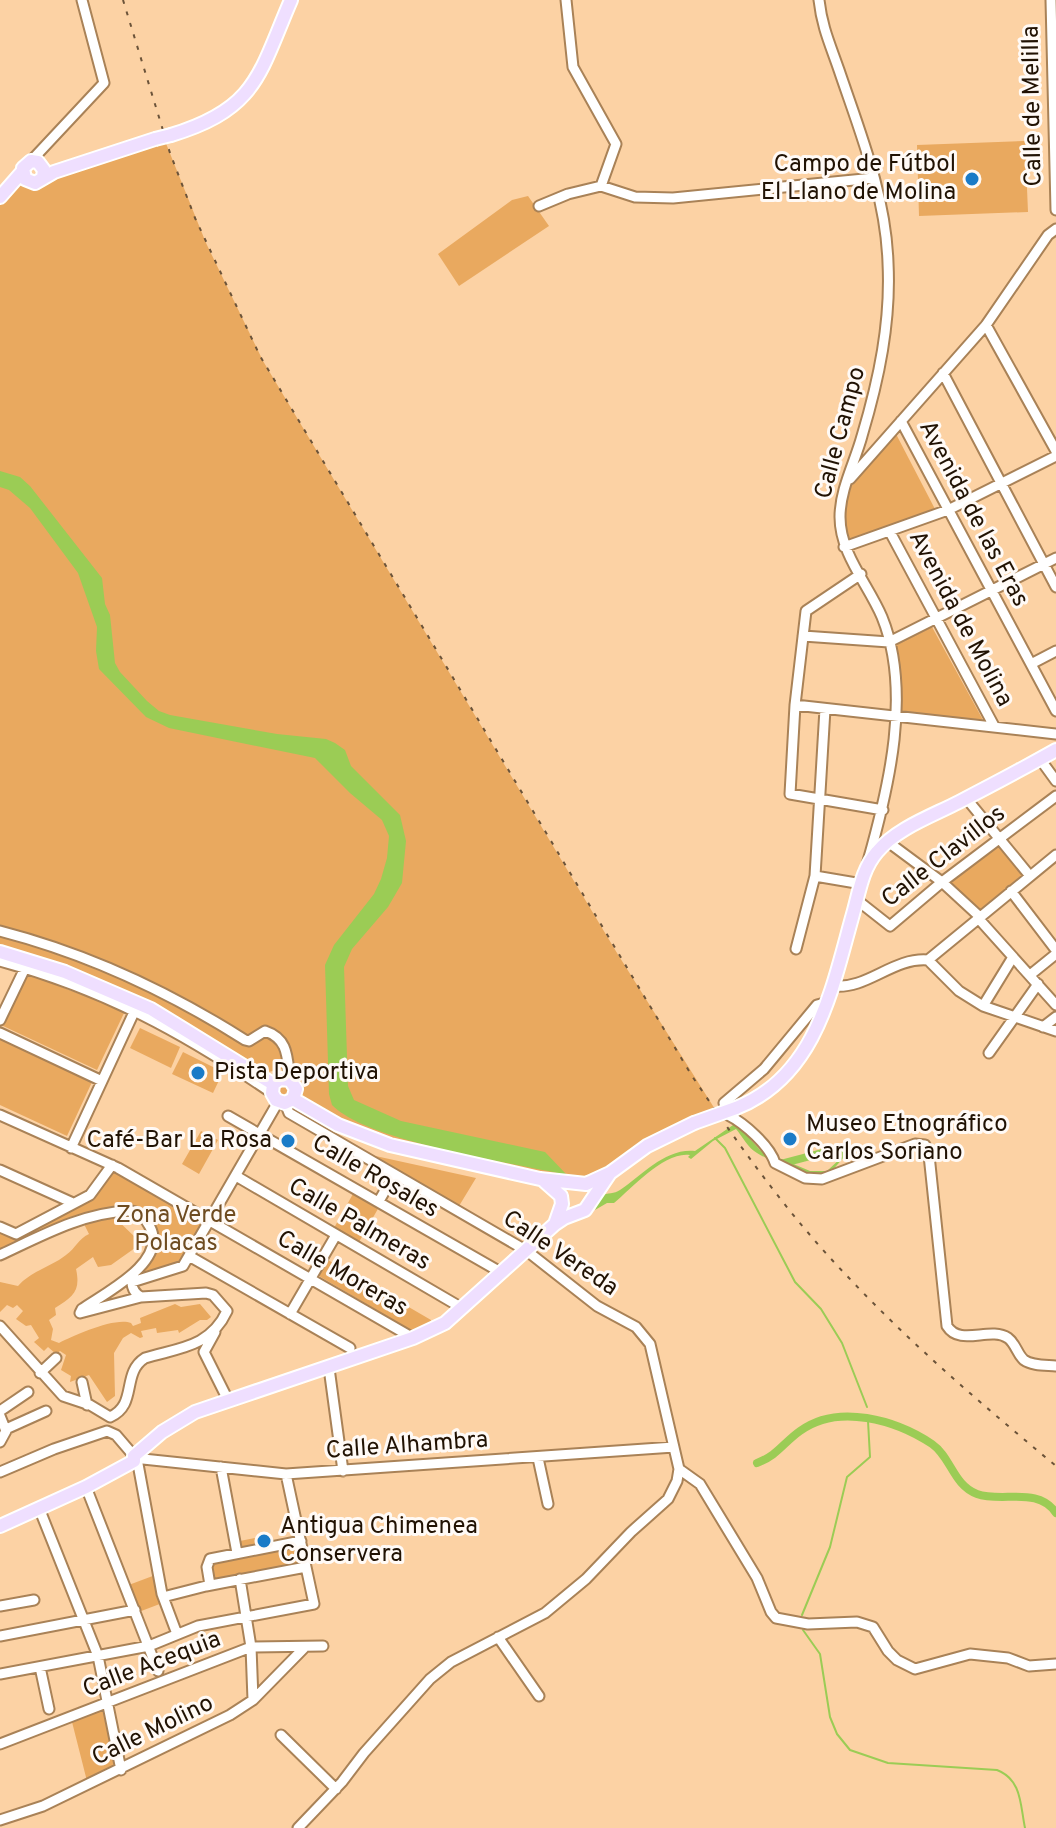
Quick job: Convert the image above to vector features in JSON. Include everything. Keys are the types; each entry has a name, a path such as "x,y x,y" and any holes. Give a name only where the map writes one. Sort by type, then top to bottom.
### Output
{"main road":[{"path":"278,28 283,0"},
{"path":"0,197 38,168 171,135 224,113 245,95 258,78 291,0"},
{"path":"0,952 84,979 151,1009 190,1030 280,1096 368,1138 412,1152 540,1179 586,1184 610,1173 647,1146 764,1093 796,1065 810,1044 828,1002 863,878 875,854 901,832 1056,750"},
{"path":"280,1079 290,1080 296,1089 280,1096 280,1079"},
{"path":"0,1526 86,1487 137,1459 175,1423 195,1412 329,1368 413,1338 445,1323 555,1224 585,1210 610,1173"},
{"path":"540,1179 570,1212 575,1213"},
{"path":"555,1224 564,1188 572,1182"},
{"path":"586,1184 592,1197"}],"street":[{"path":"38,168 104,83 82,0"},
{"path":"566,0 573,67 616,144 601,186"},
{"name":"Calle Campo","path":"819,0 822,28 884,211 888,263 888,327 862,438 844,488 840,517 844,547 883,619 895,678 895,717 887,794 863,878"},
{"name":"Calle de Melilla","path":"1051,0 1056,210"},
{"path":"539,206 568,194 601,186 635,197 673,198 874,178"},
{"path":"844,488 986,325 1048,235 1056,229"},
{"path":"844,547 948,510 1056,454 986,325"},
{"path":"943,373 1056,587"},
{"name":"Avenida de las Eras","path":"901,421 1056,711"},
{"name":"Avenida de Molina","path":"890,532 994,726"},
{"path":"803,636 889,642 1056,558"},
{"path":"861,574 806,611 795,705 790,794 883,810"},
{"path":"1031,664 1056,651"},
{"path":"795,705 1056,734"},
{"path":"796,949 815,876 825,709"},
{"path":"1040,759 1056,781"},
{"name":"Calle Clavillos","path":"857,900 890,926 942,882 1056,796"},
{"path":"966,798 1030,876"},
{"path":"888,842 942,882 979,917 1056,1005"},
{"path":"928,960 1056,855"},
{"path":"815,876 863,878"},
{"path":"1011,891 1056,952 1030,975"},
{"path":"0,931 61,948 115,969 186,1004 245,1040 249,1041 265,1031 270,1032 287,1048 290,1080"},
{"path":"983,1006 1013,957"},
{"path":"833,986 846,988 913,958 928,960 959,991 983,1006 1056,1031"},
{"name":"Calle Vereda","path":"0,961 70,983 135,1010 194,1042 280,1096 289,1113 527,1251 597,1306 636,1327 650,1344 679,1469 668,1499 586,1579 545,1613 498,1637"},
{"path":"0,1020 25,968"},
{"path":"989,1053 1038,984"},
{"path":"828,1002 817,1005 764,1069 724,1103 728,1115 744,1123 755,1138 771,1151 775,1163 805,1178 822,1179 915,1144 925,1145 929,1155 947,1326 951,1333 959,1336 1007,1337 1024,1360 1056,1366"},
{"path":"71,1148 135,1010"},
{"path":"1043,1027 1056,1017"},
{"path":"0,1033 102,1081"},
{"path":"228,1400 204,1352 227,1311 213,1295 141,1297 80,1313 133,1278 183,1266 280,1096"},
{"name":"Calle Moreras","path":"0,1115 112,1165 413,1338"},
{"name":"Calle Rosales","path":"228,1116 502,1273"},
{"path":"359,1154 368,1138"},
{"path":"0,1227 16,1234 90,1195 112,1165"},
{"path":"0,1170 73,1203"},
{"path":"379,1201 394,1175"},
{"name":"Calle Palmeras","path":"236,1176 462,1308"},
{"path":"0,1255 73,1223 134,1211 148,1222 154,1239 148,1257 133,1278 136,1294 141,1297"},
{"path":"290,1314 336,1235"},
{"path":"189,1256 350,1348"},
{"path":"0,1326 4,1341 63,1396 110,1417 115,1416 129,1398 131,1374 137,1363 164,1352 198,1344 223,1319"},
{"path":"40,1373 56,1358"},
{"path":"329,1368 343,1471"},
{"path":"82,1382 87,1405"},
{"path":"0,1442 6,1429 0,1414 28,1392"},
{"path":"6,1429 46,1411"},
{"path":"0,1472 107,1431 116,1435 137,1459 163,1597 177,1634"},
{"name":"Calle Alhambra","path":"137,1459 286,1474 674,1447"},
{"path":"538,1458 548,1504"},
{"path":"221,1467 237,1553"},
{"path":"679,1469 700,1484 757,1578 776,1618 808,1624 857,1622 873,1627 888,1651 897,1660 915,1669 970,1654 1008,1658 1029,1666 1056,1664"},
{"path":"0,1674 149,1646 198,1626 314,1604 286,1474"},
{"path":"86,1487 158,1671"},
{"path":"39,1508 98,1656 121,1770"},
{"path":"210,1585 207,1567 210,1559 301,1541"},
{"path":"163,1597 306,1567"},
{"path":"240,1579 251,1647 253,1700"},
{"path":"0,1606 34,1600"},
{"path":"0,1636 135,1610"},
{"path":"298,1828 336,1789 430,1679 451,1662 498,1637 539,1696"},
{"name":"Calle Acequia","path":"0,1744 251,1647 323,1646"},
{"name":"Calle Molino","path":"0,1820 43,1806 230,1715 253,1700 304,1648"},
{"path":"40,1667 49,1709"},
{"path":"281,1735 336,1789"}],"green space":[{"path":"163,136 206,243 263,361 617,953 718,1114 586,1184 406,1150 289,1101 273,1092 284,1080 287,1048 270,1032 249,1041 107,966 0,931 0,198 12,187"},
{"name":"Campo de Fútbol El Llano de Molina","path":"1025,141 1028,212 919,216 917,145"},
{"path":"528,196 549,226 459,286 438,254 512,200"},
{"path":"896,434 936,511 848,540 844,516 848,490"},
{"path":"932,627 983,720 901,714 899,664 894,646"},
{"path":"997,844 1024,875 980,913 948,882"},
{"path":"0,934 52,948 155,991 242,1043 268,1036 283,1046 283,1069 262,1071 159,1008 101,980 0,948"},
{"path":"25,973 125,1011 97,1070 1,1025"},
{"name":"Pista Deportiva","path":"140,1028 180,1047 171,1068 130,1048"},
{"path":"0,1039 92,1082 67,1136 0,1105"},
{"name":"Pista Deportiva","path":"183,1052 223,1072 213,1093 172,1074"},
{"name":"Pista Deportiva","path":"201,1131 218,1140 199,1174 182,1164"},
{"path":"371,1155 476,1178 459,1206"},
{"name":"Zona Verde Polacas","path":"112,1165 210,1220 183,1266 132,1282 154,1239 134,1211 73,1223 0,1255 0,1227 14,1235 90,1195"},
{"path":"354,1192 379,1207 359,1242 334,1228"},
{"path":"113,1216 136,1238 135,1248 111,1265 98,1267 93,1257 76,1269 74,1293 55,1308 56,1315 49,1320 53,1329 51,1340 59,1343 115,1322 131,1323 133,1326 141,1323 140,1318 175,1304 181,1307 200,1304 211,1317 179,1333 178,1330 157,1333 156,1328 141,1331 143,1337 140,1338 131,1333 123,1338 114,1353 115,1396 107,1402 89,1375 70,1382 71,1376 61,1370 66,1355 60,1351 56,1354 48,1347 44,1351 34,1342 39,1338 31,1325 26,1326 16,1319 23,1311 17,1305 13,1308 7,1305 0,1312 0,1282 18,1286 66,1255 89,1234 84,1224"},
{"path":"328,1260 431,1322 412,1331 319,1276"},
{"path":"270,1535 271,1547 301,1541 306,1567 210,1585 208,1562 236,1553 235,1542"},
{"path":"158,1574 165,1602 136,1613 126,1586"},
{"path":"109,1703 121,1770 88,1785 71,1718"}],"shaded area":[{"path":"0,471 20,477 30,486 102,578 115,663 147,701 170,715 277,734 326,739 335,743 345,750 351,766 400,815 406,841 402,883 388,907 352,949 344,967 348,1086 354,1100 401,1121 545,1152 567,1175 408,1140 376,1130 350,1118 332,1105 329,1094 325,965 334,945 374,894 381,879 389,836 382,820 315,758 169,728 146,717 99,669 97,627 78,573 30,508 9,490 0,487"},
{"path":"736,1123 760,1150 810,1171 827,1171 842,1157 841,1148 850,1143 852,1148 830,1173 813,1175 783,1166 757,1153 736,1129 713,1141 691,1159 688,1157 690,1155 680,1155 660,1164 614,1203 607,1203 595,1210 601,1195 620,1190 664,1158 684,1151 695,1151"}],"waterway":[{"path":"715,1138 725,1148 795,1282 821,1309 842,1343 867,1407"},
{"path":"784,1163 841,1148"},
{"path":"757,1463 815,1423 849,1416 867,1418 902,1428 932,1444 969,1490 987,1496 1030,1497 1040,1500 1056,1513"},
{"path":"802,1615 830,1547 847,1477 870,1457 868,1421"},
{"path":"803,1630 820,1654 830,1717 837,1734 850,1750 888,1763 997,1770 1016,1786 1025,1828"}],"railway":[{"path":"123,0 170,153 195,218 260,356 692,1076 766,1181 849,1278 924,1352 1056,1466"}],"place":[{"name":"Campo de Fútbol El Llano de Molina","path":"972,179"},
{"name":"Pista Deportiva","path":"198,1073"},
{"name":"Museo Etnográfico Carlos Soriano","path":"790,1139"},
{"name":"Café-Bar La Rosa","path":"288,1141"},
{"name":"Antigua Chimenea Conservera","path":"264,1541"}]}
